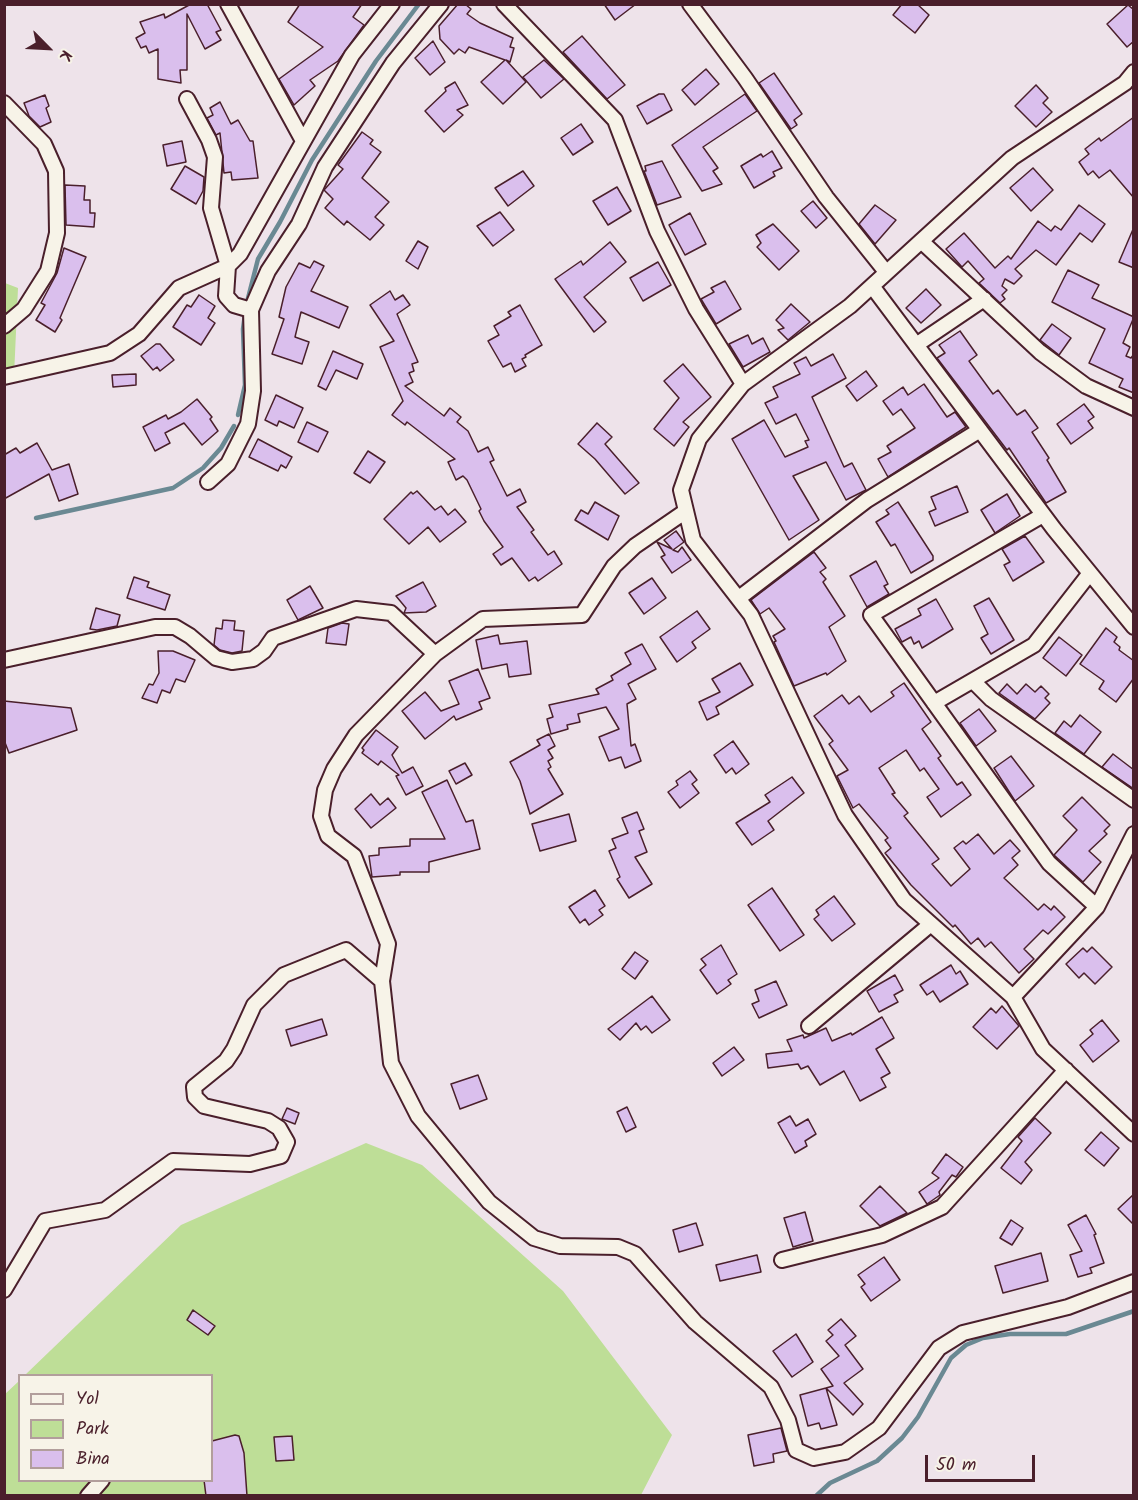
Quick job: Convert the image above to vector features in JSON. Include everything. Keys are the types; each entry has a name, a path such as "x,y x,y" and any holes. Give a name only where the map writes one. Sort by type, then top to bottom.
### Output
{"street":[{"path":"228,4 303,141"},
{"path":"4,377 110,353 139,334 179,288 228,266 240,254 352,55 392,4"},
{"path":"208,482 228,464 248,424 253,391 247,309 268,271 299,224 325,167 393,63 441,4"},
{"path":"504,4 615,120 657,231 696,309 743,384"},
{"path":"690,4 745,78 826,197 886,272"},
{"path":"1131,82 1012,158 850,306 743,384 699,439 681,490 693,540 752,615 845,815 904,900 1014,997 1043,1049 1134,1134"},
{"path":"187,99 209,140 215,157 211,208 228,266 226,296 247,309"},
{"path":"4,104 44,144 56,171 57,233 48,271 24,309 4,326"},
{"path":"921,241 1040,352 1086,386 1134,408"},
{"path":"872,286 1043,515 1134,627"},
{"path":"916,345 984,299"},
{"path":"738,598 867,500 980,430"},
{"path":"686,511 635,546 614,566 582,615 483,619 435,654 356,735 334,769 325,790 321,816 328,836 354,856 388,944 382,981 391,1063 418,1116 489,1202 534,1238 560,1246 618,1247 635,1254 695,1322 771,1387 788,1420 796,1450 814,1458 845,1452 879,1428 939,1348 963,1333 1068,1307 1134,1282"},
{"path":"1043,515 871,615 1049,863 1097,907"},
{"path":"934,703 974,682 1034,645 1090,573"},
{"path":"4,660 165,627 174,627 190,636 216,658 232,662 253,659 264,651 273,638 356,609 391,613 435,654"},
{"path":"974,682 991,699 1134,800"},
{"path":"1014,997 1097,907 1134,834"},
{"path":"809,1026 931,924"},
{"path":"4,1290 45,1221 105,1210 173,1161 250,1164 281,1156 287,1142 279,1128 268,1121 204,1106 195,1097 194,1087 226,1061 254,1005 284,975 346,950 382,981"},
{"path":"782,1260 882,1235 942,1207 1066,1070"},
{"path":"88,1496 100,1482"}],"green space":[{"path":"5,283 18,288 14,376 5,381"},
{"path":"366,1143 422,1165 563,1291 672,1435 641,1495 5,1495 4,1395 18,1382 18,1482 213,1482 213,1374 26,1374 181,1225"}],"building":[{"path":"191,4 207,4 221,30 216,32 221,40 205,49 187,14 187,70 180,70 181,83 158,79 158,49 149,53 146,46 141,48 136,38 145,33 140,22 164,14 165,18"},
{"path":"300,4 362,4 353,17 364,25 338,61 310,80 315,86 294,105 279,79 323,47 288,22"},
{"path":"458,4 465,4 471,9 467,14 480,23 513,38 510,47 514,48 510,62 506,60 526,82 503,104 481,82 505,60 469,47 465,53 459,49 454,54 440,39 439,26"},
{"path":"604,4 636,4 615,20"},
{"path":"902,4 917,4 929,15 915,33 893,15"},
{"path":"1128,5 1134,10 1134,41 1127,47 1107,24"},
{"path":"582,36 625,85 607,99 563,52"},
{"path":"433,41 445,62 430,75 415,58"},
{"path":"544,60 564,79 541,98 523,77"},
{"path":"706,69 719,84 695,105 682,90"},
{"path":"774,73 802,114 794,120 797,125 791,129 759,83"},
{"path":"455,82 468,105 457,110 463,115 444,132 425,111 446,91 445,88"},
{"path":"1036,85 1048,98 1043,103 1052,112 1036,127 1015,106"},
{"path":"659,94 664,94 672,110 647,124 637,106"},
{"path":"745,94 757,111 703,147 718,168 713,171 722,184 702,191 672,145"},
{"path":"45,95 49,106 46,108 51,122 40,127 29,116 24,103"},
{"path":"220,102 231,124 238,120 250,141 253,141 258,178 232,180 231,172 224,173 220,133 216,135 207,118 213,115 210,108"},
{"path":"1134,117 1134,198 1110,170 1099,178 1093,171 1088,175 1079,162 1089,154 1085,149 1099,138 1101,141"},
{"path":"581,124 593,142 573,155 561,138"},
{"path":"362,132 373,140 370,144 381,152 362,178 389,202 375,217 384,225 370,240 347,221 344,225 325,208 333,199 324,190 343,169 338,165"},
{"path":"182,141 186,162 167,166 163,145"},
{"path":"772,151 782,168 773,172 775,176 754,188 741,166 761,154 763,157"},
{"path":"662,161 681,197 657,205 644,171 646,171 645,166"},
{"path":"185,166 204,177 203,191 196,204 171,189"},
{"path":"1033,168 1053,190 1031,211 1010,188"},
{"path":"523,171 534,186 508,206 495,188"},
{"path":"65,185 85,186 84,200 90,200 90,213 95,213 94,227 66,225"},
{"path":"617,187 631,211 608,225 593,201"},
{"path":"813,201 827,218 816,228 801,211"},
{"path":"875,205 896,220 875,244 859,224"},
{"path":"1079,205 1105,224 1092,242 1080,233 1056,265 1036,250 1015,269 1022,276 1014,284 1005,279 1002,286 1007,290 1002,295 1005,299 1000,303 979,283 984,279 968,261 962,267 946,249 964,233 995,268 1008,256 1011,259 1038,221 1051,231 1055,226 1061,230"},
{"path":"500,212 514,230 493,246 477,226"},
{"path":"690,213 706,244 685,255 669,225"},
{"path":"773,224 799,251 779,270 757,247 761,243 756,235"},
{"path":"1134,227 1134,268 1119,262"},
{"path":"418,241 428,247 418,269 406,261"},
{"path":"610,242 626,262 584,297 606,322 594,332 555,279 581,261 583,265"},
{"path":"64,248 86,257 60,318 62,320 55,332 36,320 45,305 41,303 57,273"},
{"path":"314,261 324,266 311,291 348,307 339,328 301,312 295,337 309,342 302,364 272,354 284,319 279,317 286,287 299,263 310,268"},
{"path":"658,262 671,285 643,301 630,278"},
{"path":"1068,270 1099,285 1092,298 1134,317 1123,343 1130,347 1126,356 1131,358 1134,354 1134,393 1119,387 1123,379 1089,363 1105,329 1052,302"},
{"path":"725,281 741,309 716,324 701,299 714,292 711,288"},
{"path":"926,289 941,305 921,323 906,308"},
{"path":"390,291 395,300 403,295 410,305 397,314 418,362 412,364 414,371 409,373 413,382 405,386 444,416 450,408 461,417 457,422 468,431 478,452 488,447 494,460 490,462 507,496 520,489 526,502 517,507 534,530 531,532 548,555 554,551 562,564 538,581 535,577 529,581 512,558 501,565 493,554 503,547 484,521 479,511 481,509 467,480 463,476 456,480 448,462 455,459 407,422 405,425 392,415 403,401 380,347 394,341 370,305"},
{"path":"199,295 215,306 208,318 215,323 201,345 173,327 187,305 191,307"},
{"path":"791,304 810,322 788,340 778,330 784,328 776,320"},
{"path":"520,305 542,345 525,355 526,357 522,359 526,366 515,372 511,363 503,367 488,341 499,335 494,326 511,316 508,312"},
{"path":"1052,324 1071,338 1059,355 1040,340"},
{"path":"960,331 977,355 969,361 993,394 998,390 1017,415 1025,410 1038,428 1032,432 1049,458 1047,460 1066,492 1046,503 1009,448 1007,450 937,358 945,353 939,345"},
{"path":"748,335 752,344 763,338 770,352 743,367 729,344"},
{"path":"156,344 160,344 174,360 160,371 157,367 153,370 141,356"},
{"path":"333,351 363,364 357,379 336,370 326,390 318,386"},
{"path":"833,354 846,378 812,397 844,467 852,463 866,490 846,500 826,462 793,476 819,520 789,540 732,439 764,420 785,457 808,447 805,441 809,440 796,414 776,424 765,403 778,397 773,387 800,374 794,363 806,357 811,366"},
{"path":"683,364 711,397 683,422 689,427 674,446 654,429 679,398 664,381"},
{"path":"866,371 877,386 857,401 846,386"},
{"path":"136,374 136,385 113,387 112,375"},
{"path":"924,384 947,417 955,412 966,427 888,477 878,459 891,452 887,446 915,428 901,409 893,415 883,401 903,387 908,395"},
{"path":"276,395 303,408 294,428 279,421 277,426 265,420"},
{"path":"197,399 212,417 210,419 218,431 202,445 184,423 165,433 170,443 155,451 143,427 166,415 168,419"},
{"path":"1084,404 1094,417 1088,421 1093,428 1071,444 1057,424"},
{"path":"307,422 328,432 318,452 298,442"},
{"path":"597,423 612,437 605,444 639,483 625,494 595,459 578,444"},
{"path":"258,439 292,457 286,468 281,465 278,471 249,457"},
{"path":"37,443 52,470 69,464 78,494 59,501 49,474 4,499 4,455 16,448 20,453"},
{"path":"368,451 385,462 370,483 354,473"},
{"path":"957,486 968,512 935,526 929,512 936,509 931,497"},
{"path":"417,491 435,510 441,506 448,515 455,509 466,522 440,542 428,527 409,544 384,519 411,492 413,494"},
{"path":"1007,494 1020,516 995,533 981,510"},
{"path":"595,502 619,516 608,540 575,520 581,510 588,514"},
{"path":"898,502 933,556 933,560 911,573 895,544 891,546 876,522 889,514 886,510"},
{"path":"676,531 684,542 673,550 678,552 682,547 691,560 672,573 661,557 665,555 657,542 672,549 664,540"},
{"path":"1025,536 1044,562 1013,581 1004,565 1010,562 1002,549"},
{"path":"814,552 826,568 820,572 826,579 823,582 845,616 829,627 846,661 827,675 826,673 794,686 773,636 785,629 769,608 760,614 751,600"},
{"path":"876,561 888,584 884,586 889,594 867,607 850,576"},
{"path":"134,577 149,582 147,587 170,595 165,610 127,598"},
{"path":"652,578 666,598 644,614 629,593"},
{"path":"423,582 436,606 426,612 404,613 406,608 396,596"},
{"path":"310,586 323,608 298,620 287,600"},
{"path":"989,598 1014,640 991,654 981,638 988,634 974,606"},
{"path":"936,599 953,629 922,648 919,641 914,644 911,637 902,642 895,629 921,615 918,609"},
{"path":"96,608 120,615 117,626 90,629"},
{"path":"697,611 710,629 692,642 696,648 677,662 660,637"},
{"path":"223,620 235,621 234,630 244,631 242,651 232,653 220,650 214,645 216,628 222,629"},
{"path":"342,623 349,624 346,645 326,643 328,628"},
{"path":"1106,628 1117,637 1114,642 1120,647 1119,650 1134,661 1134,678 1116,702 1099,689 1104,681 1080,664"},
{"path":"498,635 500,644 527,641 531,674 509,677 507,664 482,669 476,640"},
{"path":"1059,637 1082,655 1066,676 1043,658"},
{"path":"642,644 656,669 628,684 636,699 627,704 631,746 635,744 641,761 625,768 621,757 609,761 599,737 619,729 606,707 578,714 580,722 567,725 568,729 551,734 547,719 553,717 549,705 599,694 596,689 613,680 611,676 631,664 625,653"},
{"path":"158,651 173,651 195,660 185,682 176,679 170,693 162,690 157,703 142,698 149,684 153,685 159,673"},
{"path":"740,663 753,685 716,707 719,714 707,720 699,702 720,692 712,679"},
{"path":"478,669 490,698 479,702 482,709 456,720 454,716 425,739 402,711 425,692 441,711 459,704 449,681"},
{"path":"904,683 931,722 922,729 941,756 938,758 957,785 962,782 971,795 941,817 927,797 939,789 924,768 920,771 906,750 879,768 895,793 892,794 908,813 904,816 939,859 932,864 951,886 970,869 954,848 963,841 966,844 978,834 994,854 1010,840 1020,851 1012,858 1018,865 1004,878 1038,910 1044,904 1051,910 1054,906 1065,917 1048,934 1043,930 1024,949 1034,959 1019,973 991,942 985,947 978,938 971,944 955,925 953,927 911,885 885,853 891,848 885,840 888,838 859,804 853,808 837,776 848,770 829,744 833,741 814,716 842,695 849,704 859,696 871,712 894,696 891,692"},
{"path":"1007,684 1017,694 1026,684 1035,692 1041,686 1049,694 1045,698 1050,703 1035,719 999,693"},
{"path":"4,701 71,708 77,730 9,753 4,740"},
{"path":"979,709 996,731 976,746 960,723"},
{"path":"1080,715 1101,732 1084,754 1055,733 1064,721 1071,727"},
{"path":"376,730 398,747 392,755 402,773 413,767 423,786 406,795 396,776 399,775 381,761 378,765 362,753 364,750 362,748"},
{"path":"549,734 555,746 548,750 553,758 548,761 551,767 548,769 563,794 530,814 520,781 510,762 540,745 537,740"},
{"path":"733,741 749,764 736,774 732,768 726,773 714,755"},
{"path":"1113,754 1134,770 1134,789 1102,767"},
{"path":"1011,756 1034,786 1015,801 994,768"},
{"path":"465,763 472,775 456,784 449,771"},
{"path":"690,771 697,780 692,784 699,793 680,808 668,792 678,785 676,781"},
{"path":"792,777 804,793 768,821 774,830 752,845 736,823 770,802 765,795"},
{"path":"447,780 466,822 473,820 480,849 429,862 429,872 400,872 400,875 372,877 369,856 379,855 379,848 410,846 410,839 445,839 422,792"},
{"path":"371,794 380,805 388,798 396,808 371,828 355,809"},
{"path":"1082,797 1110,825 1104,831 1107,834 1089,851 1101,862 1083,882 1054,855 1077,830 1063,816"},
{"path":"637,812 644,829 639,831 647,852 635,857 652,884 629,898 617,879 620,877 609,851 616,848 612,839 628,833 622,818"},
{"path":"569,814 576,841 540,851 532,824"},
{"path":"772,888 804,935 780,951 748,905"},
{"path":"595,890 605,906 599,910 603,915 589,925 585,919 580,923 569,907"},
{"path":"834,896 855,924 832,941 814,919 819,915 816,910"},
{"path":"721,945 737,974 728,980 731,984 717,994 700,970 706,965 701,959"},
{"path":"1092,947 1112,967 1095,984 1084,973 1079,978 1066,964 1083,948 1087,952"},
{"path":"635,952 648,961 635,979 622,969"},
{"path":"951,965 956,974 960,971 968,984 940,1002 933,991 927,995 920,985"},
{"path":"895,975 903,990 894,995 898,1002 879,1012 867,991"},
{"path":"776,981 787,1005 759,1018 752,1004 759,1001 755,990"},
{"path":"652,996 670,1020 652,1033 646,1026 641,1030 636,1023 620,1040 608,1029"},
{"path":"1002,1006 1019,1026 997,1049 973,1027 991,1008 996,1013"},
{"path":"882,1017 894,1038 876,1049 890,1073 881,1078 886,1087 860,1101 844,1071 820,1085 808,1066 801,1069 798,1064 768,1068 766,1054 792,1051 787,1040 803,1035 804,1038 826,1028 832,1041 851,1033 852,1035"},
{"path":"322,1019 327,1035 291,1046 286,1030"},
{"path":"1102,1020 1119,1041 1093,1062 1080,1045 1093,1034 1090,1030"},
{"path":"734,1047 744,1060 722,1076 713,1063"},
{"path":"478,1075 487,1099 460,1109 451,1084"},
{"path":"627,1107 636,1127 626,1132 617,1112"},
{"path":"287,1108 299,1113 295,1124 282,1119"},
{"path":"790,1116 796,1126 808,1119 816,1134 805,1141 807,1146 795,1153 778,1123"},
{"path":"1035,1118 1051,1133 1025,1162 1032,1170 1021,1184 1001,1168 1022,1141 1018,1137"},
{"path":"1101,1132 1119,1148 1104,1166 1085,1150"},
{"path":"946,1154 963,1167 956,1177 952,1175 939,1192 940,1195 927,1204 919,1192 939,1178 932,1173"},
{"path":"880,1186 907,1213 880,1226 860,1206"},
{"path":"1134,1194 1134,1225 1118,1209"},
{"path":"805,1212 813,1241 793,1247 784,1218"},
{"path":"1086,1215 1096,1234 1094,1235 1104,1263 1090,1268 1092,1273 1078,1277 1070,1255 1082,1251 1068,1225"},
{"path":"1011,1220 1023,1228 1012,1245 1000,1238"},
{"path":"696,1223 703,1245 679,1252 673,1230"},
{"path":"1041,1253 1048,1281 1003,1293 995,1266"},
{"path":"757,1255 761,1272 720,1281 716,1265"},
{"path":"884,1257 900,1280 871,1301 861,1287 865,1284 858,1275"},
{"path":"193,1310 215,1326 208,1335 187,1320"},
{"path":"841,1319 856,1336 845,1345 863,1369 844,1383 863,1404 853,1415 826,1388 833,1386 821,1369 839,1356 826,1341 833,1335 828,1330"},
{"path":"796,1334 813,1362 792,1377 773,1351"},
{"path":"826,1388 837,1425 821,1429 819,1423 808,1426 800,1395"},
{"path":"781,1428 787,1451 773,1454 774,1462 754,1466 748,1435"},
{"path":"239,1436 244,1453 247,1496 206,1496 204,1482 213,1482 213,1441"},
{"path":"292,1436 294,1460 276,1461 274,1437"}],"waterway":[{"path":"246,306 258,259 312,160 376,61 419,4"},
{"path":"238,415 245,385 243,329 245,314"},
{"path":"36,518 173,488 203,468 221,448 234,426"},
{"path":"816,1496 830,1483 877,1461 902,1438 918,1417 951,1358 966,1345 983,1338 1010,1334 1066,1334 1134,1311"}]}
